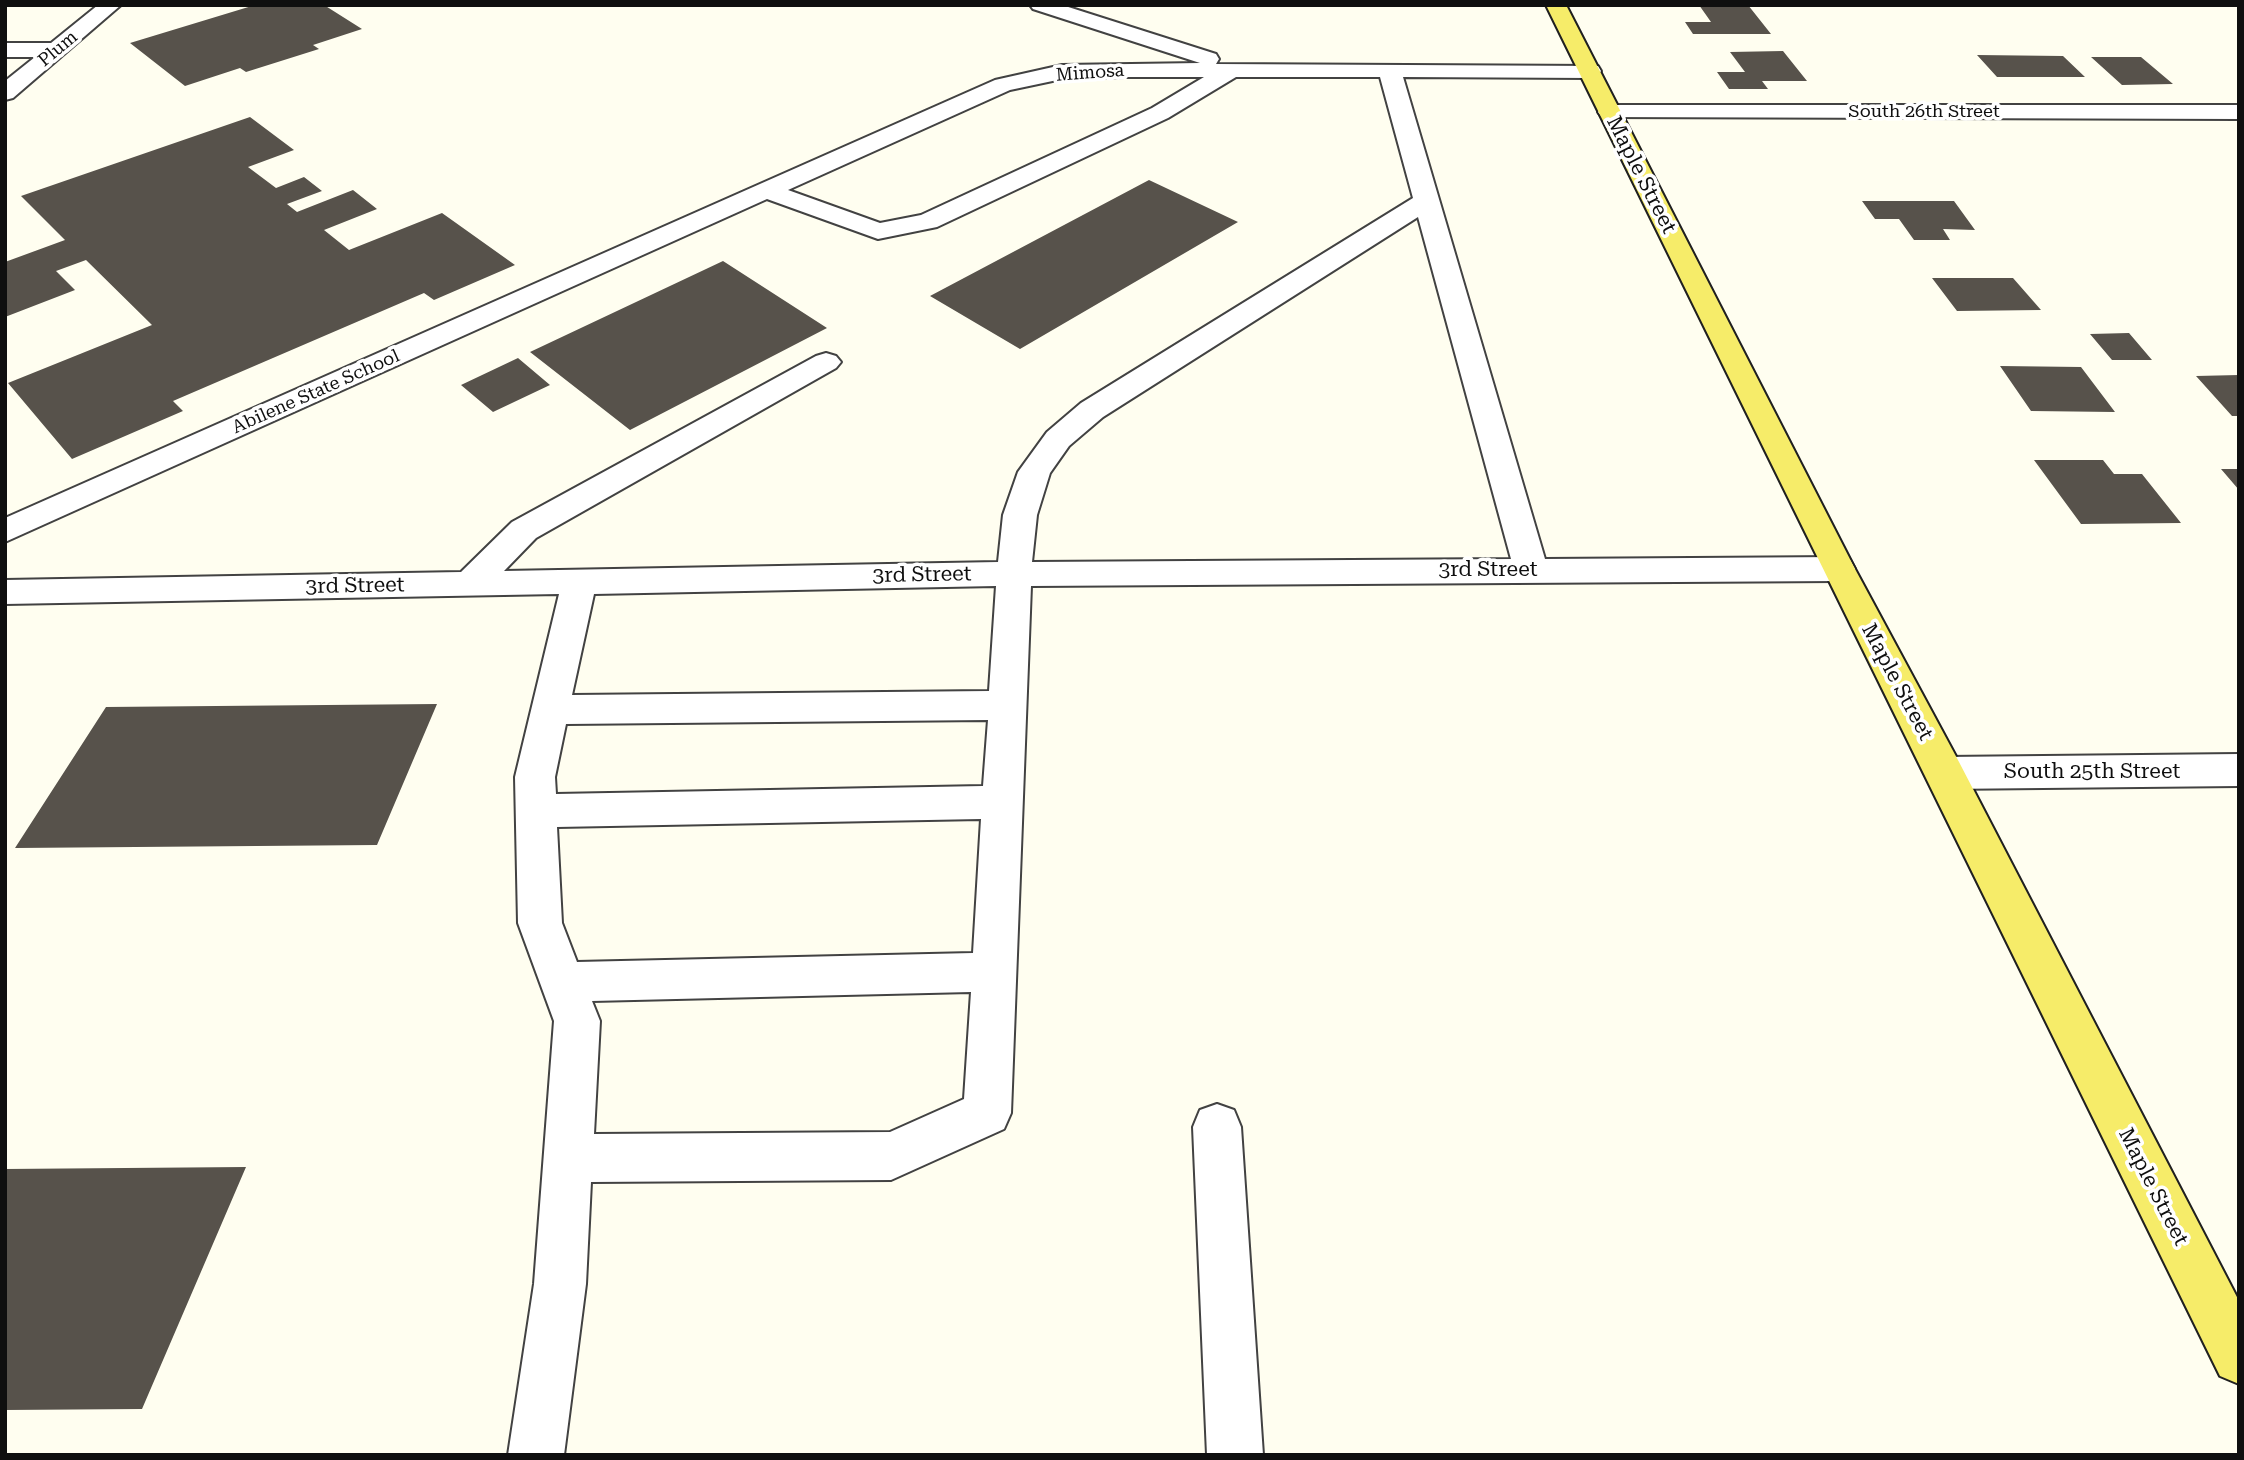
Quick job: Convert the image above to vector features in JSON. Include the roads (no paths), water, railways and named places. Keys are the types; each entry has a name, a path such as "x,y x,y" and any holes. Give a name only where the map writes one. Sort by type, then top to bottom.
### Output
{"main road":[{"name":"Maple Street","path":"1556,5 1838,569 1945,773 2239,1357"}],"street":[{"name":"Plum","path":"5,93 111,5"},
{"path":"1040,5 1237,71"},
{"path":"5,50 57,50"},
{"path":"765,191 878,231 929,221 1160,113 1237,71"},
{"name":"Mimosa","path":"627,254 1003,85 1062,72 1590,71"},
{"path":"1390,72 1531,569"},
{"name":"South 26th Street","path":"1610,112 2239,112"},
{"path":"568,1158 891,1156 987,1113 1014,574 1020,515 1034,472 1058,439 1093,410 1426,201"},
{"name":"Abilene State School","path":"5,531 627,254"},
{"path":"470,584 524,530 826,362"},
{"name":"3rd Street","path":"5,592 1014,574 1838,569"},
{"path":"536,1455 560,1284 577,1021 540,923 535,777 579,582"},
{"path":"551,710 1007,705"},
{"name":"South 25th Street","path":"1945,773 2239,770"},
{"path":"537,811 1003,802"},
{"path":"562,982 994,972"},
{"path":"1217,1127 1235,1455"}]}
